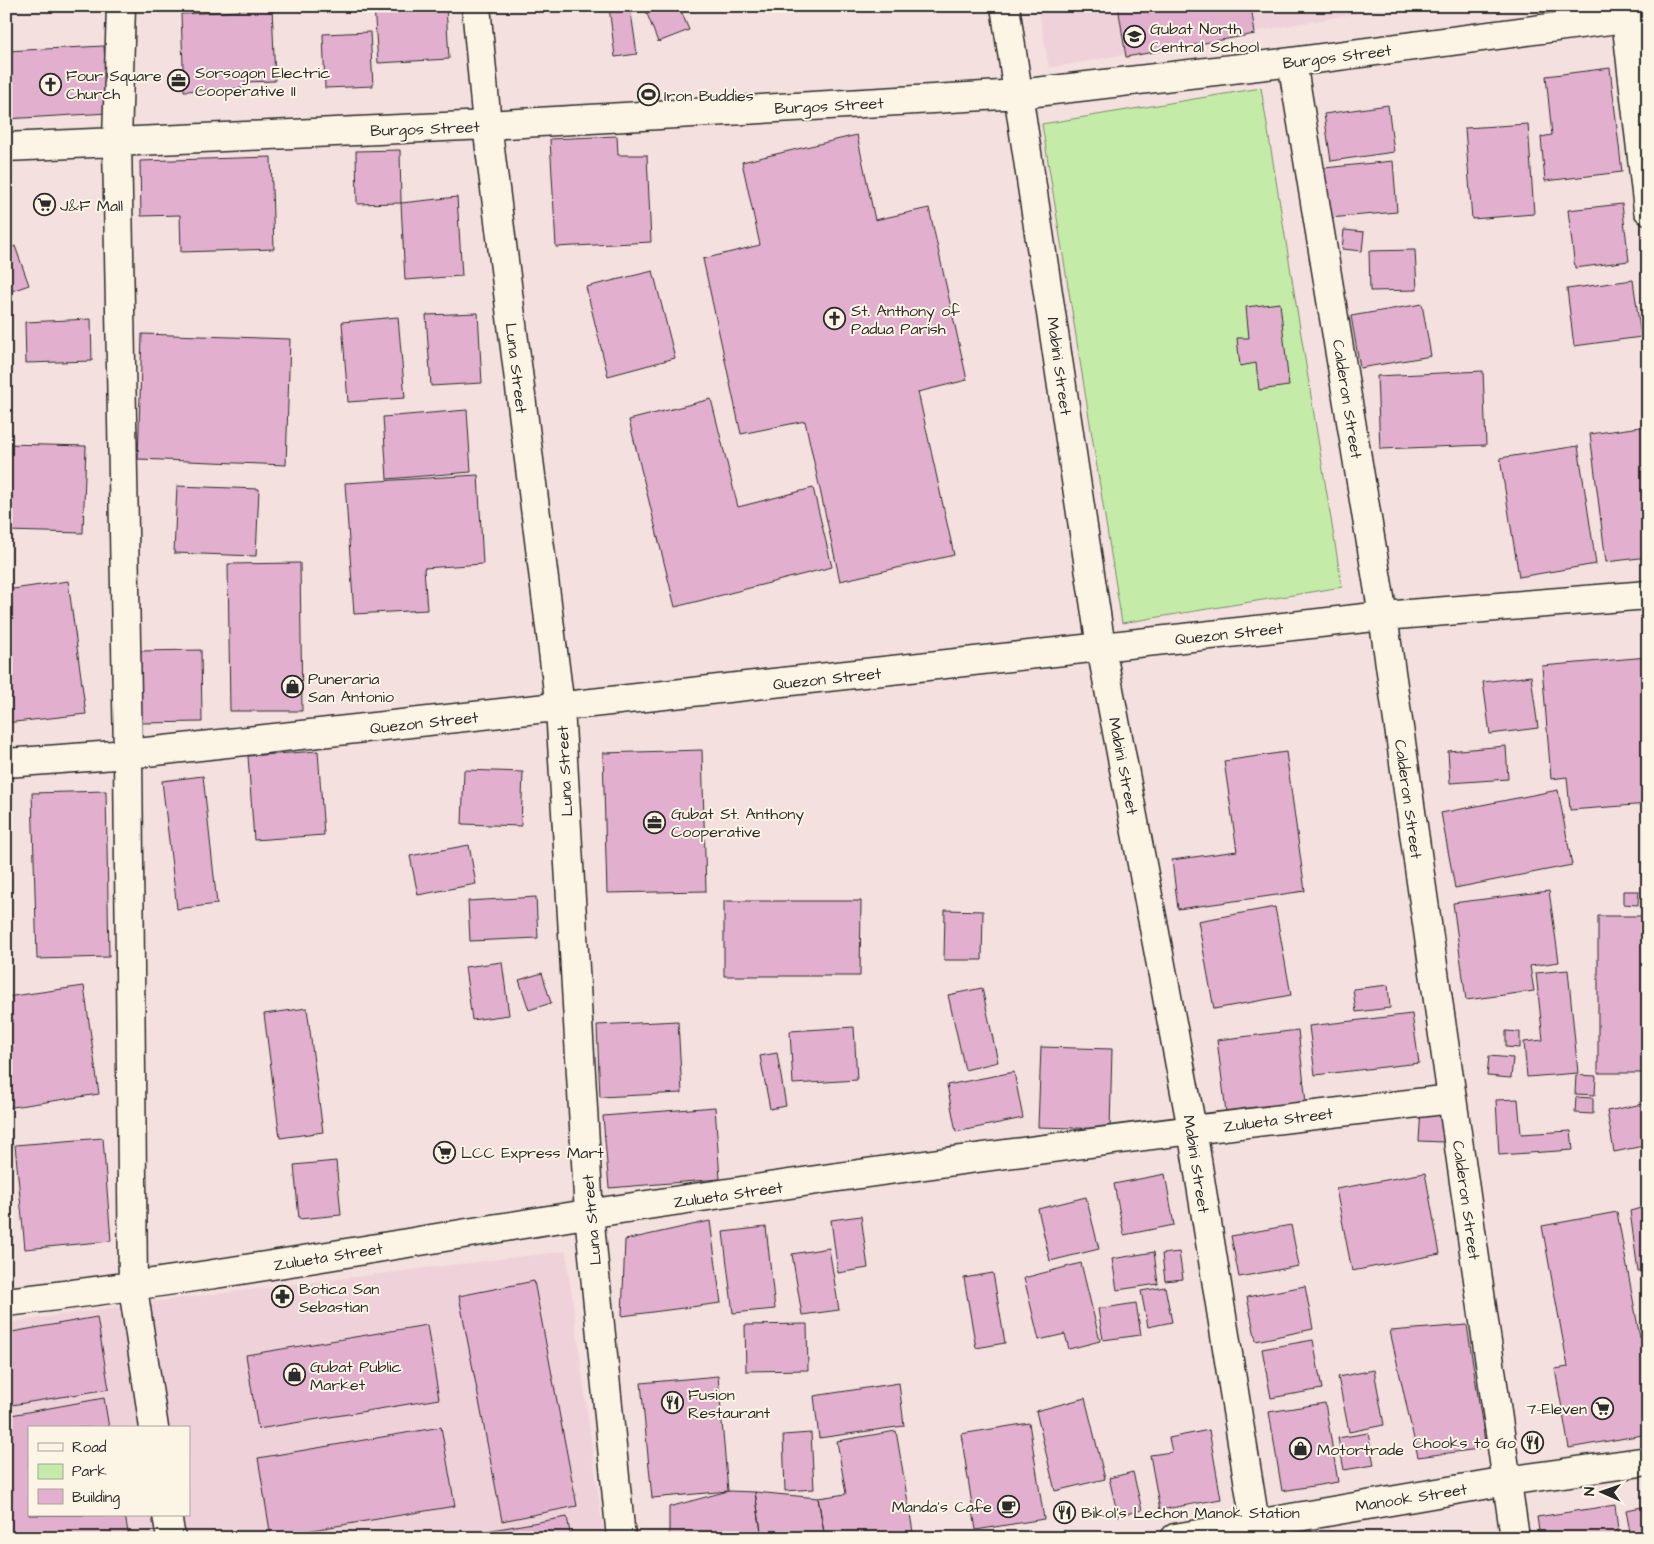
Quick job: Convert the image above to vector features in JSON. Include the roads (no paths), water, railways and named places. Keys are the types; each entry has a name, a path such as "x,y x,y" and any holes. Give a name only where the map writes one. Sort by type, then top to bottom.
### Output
{"street":[{"path":"122,6 117,141 128,754 133,1288 154,1426"},
{"name":"Luna Street","path":"476,6 487,125 560,707 589,1214 621,1538"},
{"name":"Mabini Street","path":"1004,6 1020,94 1102,647 1192,1129 1255,1523"},
{"path":"1637,17 1648,210"},
{"name":"Burgos Street","path":"6,146 487,125 1020,94 1292,62 1637,17"},
{"name":"Calderon Street","path":"1292,62 1383,616 1515,1538"},
{"name":"Quezon Street","path":"6,763 128,754 1383,616 1648,595"},
{"name":"Zulueta Street","path":"6,1302 133,1288 589,1214 1192,1129 1452,1098"},
{"name":"Manook Street","path":"1176,1538 1507,1481 1648,1461"},
{"path":"167,1516 171,1538"}],"place":[{"name":"Gubat North Central School","path":"1134,37"},
{"name":"Sorsogon Electric Cooperative II","path":"179,81"},
{"name":"Four Square Church","path":"50,84"},
{"name":"Iron Buddies","path":"648,95"},
{"name":"J&F Mall","path":"44,205"},
{"name":"St. Anthony of Padua Parish","path":"835,319"},
{"name":"Puneraria San Antonio","path":"292,687"},
{"name":"Gubat St. Anthony Cooperative","path":"655,822"},
{"name":"LCC Express Mart","path":"445,1152"},
{"name":"Botica San Sebastian","path":"283,1297"},
{"name":"Gubat Public Market","path":"294,1375"},
{"name":"Fusion Restaurant","path":"672,1403"},
{"name":"7-Eleven","path":"1603,1408"},
{"name":"Chooks to Go","path":"1532,1442"},
{"name":"Motortrade","path":"1301,1449"},
{"name":"Manda's Cafe","path":"1008,1506"},
{"name":"Bikol's Lechon Manok Station","path":"1065,1512"}]}
